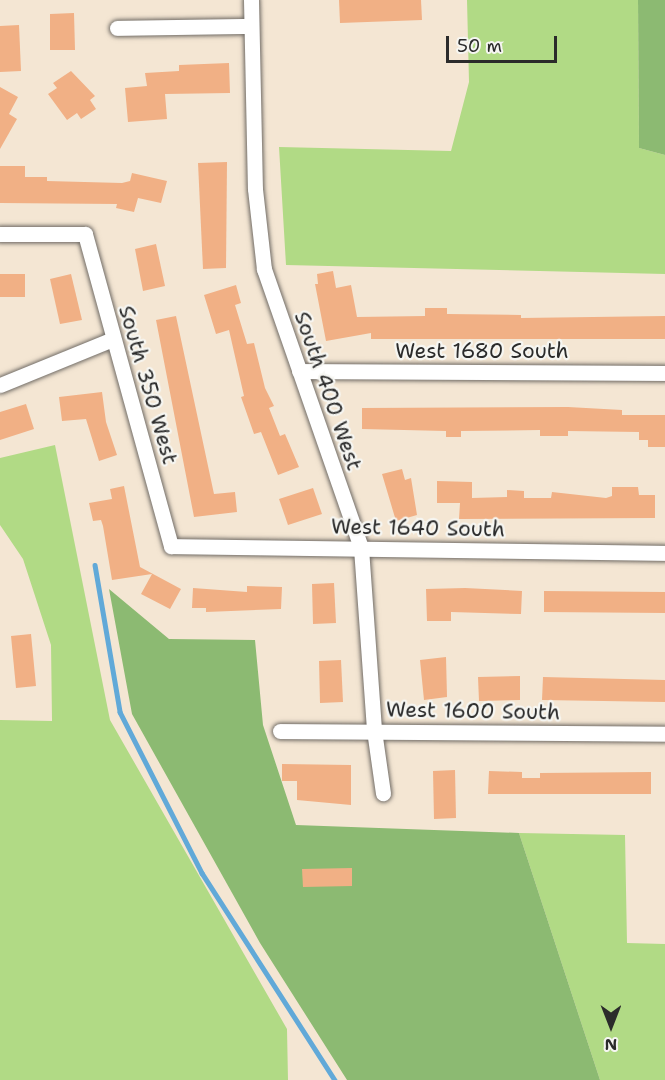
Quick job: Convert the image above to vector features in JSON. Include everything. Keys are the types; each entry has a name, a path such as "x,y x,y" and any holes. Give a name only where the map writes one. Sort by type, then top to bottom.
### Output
{"street":[{"name":"South 400 West","path":"251,0 255,189 264,269 361,548 374,730 383,793"},
{"path":"117,28 251,26"},
{"name":"South 350 West","path":"0,234 85,234 171,546"},
{"path":"0,385 113,339"},
{"name":"West 1680 South","path":"299,371 665,373"},
{"name":"West 1640 South","path":"171,546 665,553"},
{"name":"West 1600 South","path":"280,731 665,734"}],"green space":[{"path":"467,0 638,0 639,148 665,155 665,274 286,265 279,147 451,151 469,82"},
{"path":"638,0 665,0 665,155 639,148"},
{"path":"55,445 110,720 287,1029 288,1080 0,1080 0,720 52,721 51,645 23,559 0,525 0,458"},
{"path":"109,589 169,639 255,640 263,725 296,825 519,833 600,1080 347,1080 260,943 132,714"},
{"path":"519,833 625,835 627,943 665,944 665,1080 600,1080"}],"building":[{"path":"339,0 421,0 422,20 340,23"},
{"path":"74,13 75,50 50,50 50,14"},
{"path":"19,25 21,71 0,72 0,26"},
{"path":"229,63 230,93 165,94 167,119 128,122 125,88 147,86 145,73 179,71 179,65"},
{"path":"71,71 95,96 90,100 96,109 81,119 77,113 67,120 48,94 57,88 53,83"},
{"path":"0,87 18,97 9,114 17,119 0,149"},
{"path":"227,162 226,268 203,269 198,163"},
{"path":"0,166 25,166 25,177 47,177 47,181 122,183 130,181 132,173 167,181 161,203 138,198 134,212 116,208 117,204 0,203"},
{"path":"156,244 165,286 143,291 135,249"},
{"path":"333,271 336,288 351,285 357,317 425,316 425,308 447,308 447,314 521,315 521,318 665,316 665,339 371,339 371,333 326,341 315,284 318,284 317,274"},
{"path":"0,274 25,274 25,297 0,297"},
{"path":"71,274 82,320 60,324 50,279"},
{"path":"236,285 241,303 235,305 247,344 254,343 265,388 274,406 269,408 280,436 285,434 299,467 278,475 261,432 254,434 241,397 244,396 229,330 216,334 204,295"},
{"path":"176,316 214,494 235,492 237,512 194,517 156,320"},
{"path":"102,392 106,422 117,455 99,461 86,419 62,421 59,397"},
{"path":"26,404 34,429 0,440 0,412"},
{"path":"568,407 622,410 622,415 665,415 665,447 648,447 648,440 639,440 639,432 568,431 568,436 540,436 540,430 461,431 461,437 446,437 446,431 362,429 362,408"},
{"path":"402,469 405,480 411,478 417,515 396,521 382,474"},
{"path":"437,481 472,482 472,498 507,497 507,490 524,491 524,498 551,498 552,492 606,498 612,496 612,487 638,487 639,495 655,495 655,518 459,519 460,503 437,503"},
{"path":"124,486 140,567 181,589 170,609 141,594 152,574 112,580 103,526 101,520 93,521 89,503 112,499 110,489"},
{"path":"313,488 322,514 288,525 279,499"},
{"path":"334,583 336,623 313,624 312,584"},
{"path":"247,586 282,587 281,609 206,612 206,608 192,608 193,588 247,592"},
{"path":"465,588 522,591 521,614 451,612 451,621 427,621 426,589"},
{"path":"544,591 665,592 665,613 544,612"},
{"path":"31,634 36,686 16,688 11,636"},
{"path":"446,657 447,697 424,700 420,660"},
{"path":"341,660 343,702 320,703 319,661"},
{"path":"520,676 520,700 479,701 478,677"},
{"path":"543,677 665,680 665,702 542,700"},
{"path":"282,764 351,765 351,805 297,800 297,781 282,781"},
{"path":"455,770 456,818 434,819 433,771"},
{"path":"489,771 522,772 522,778 540,778 540,773 651,772 651,794 488,794"},
{"path":"352,868 352,886 303,887 302,869"}],"waterway":[{"path":"95,565 120,712 202,873 335,1080"}]}
